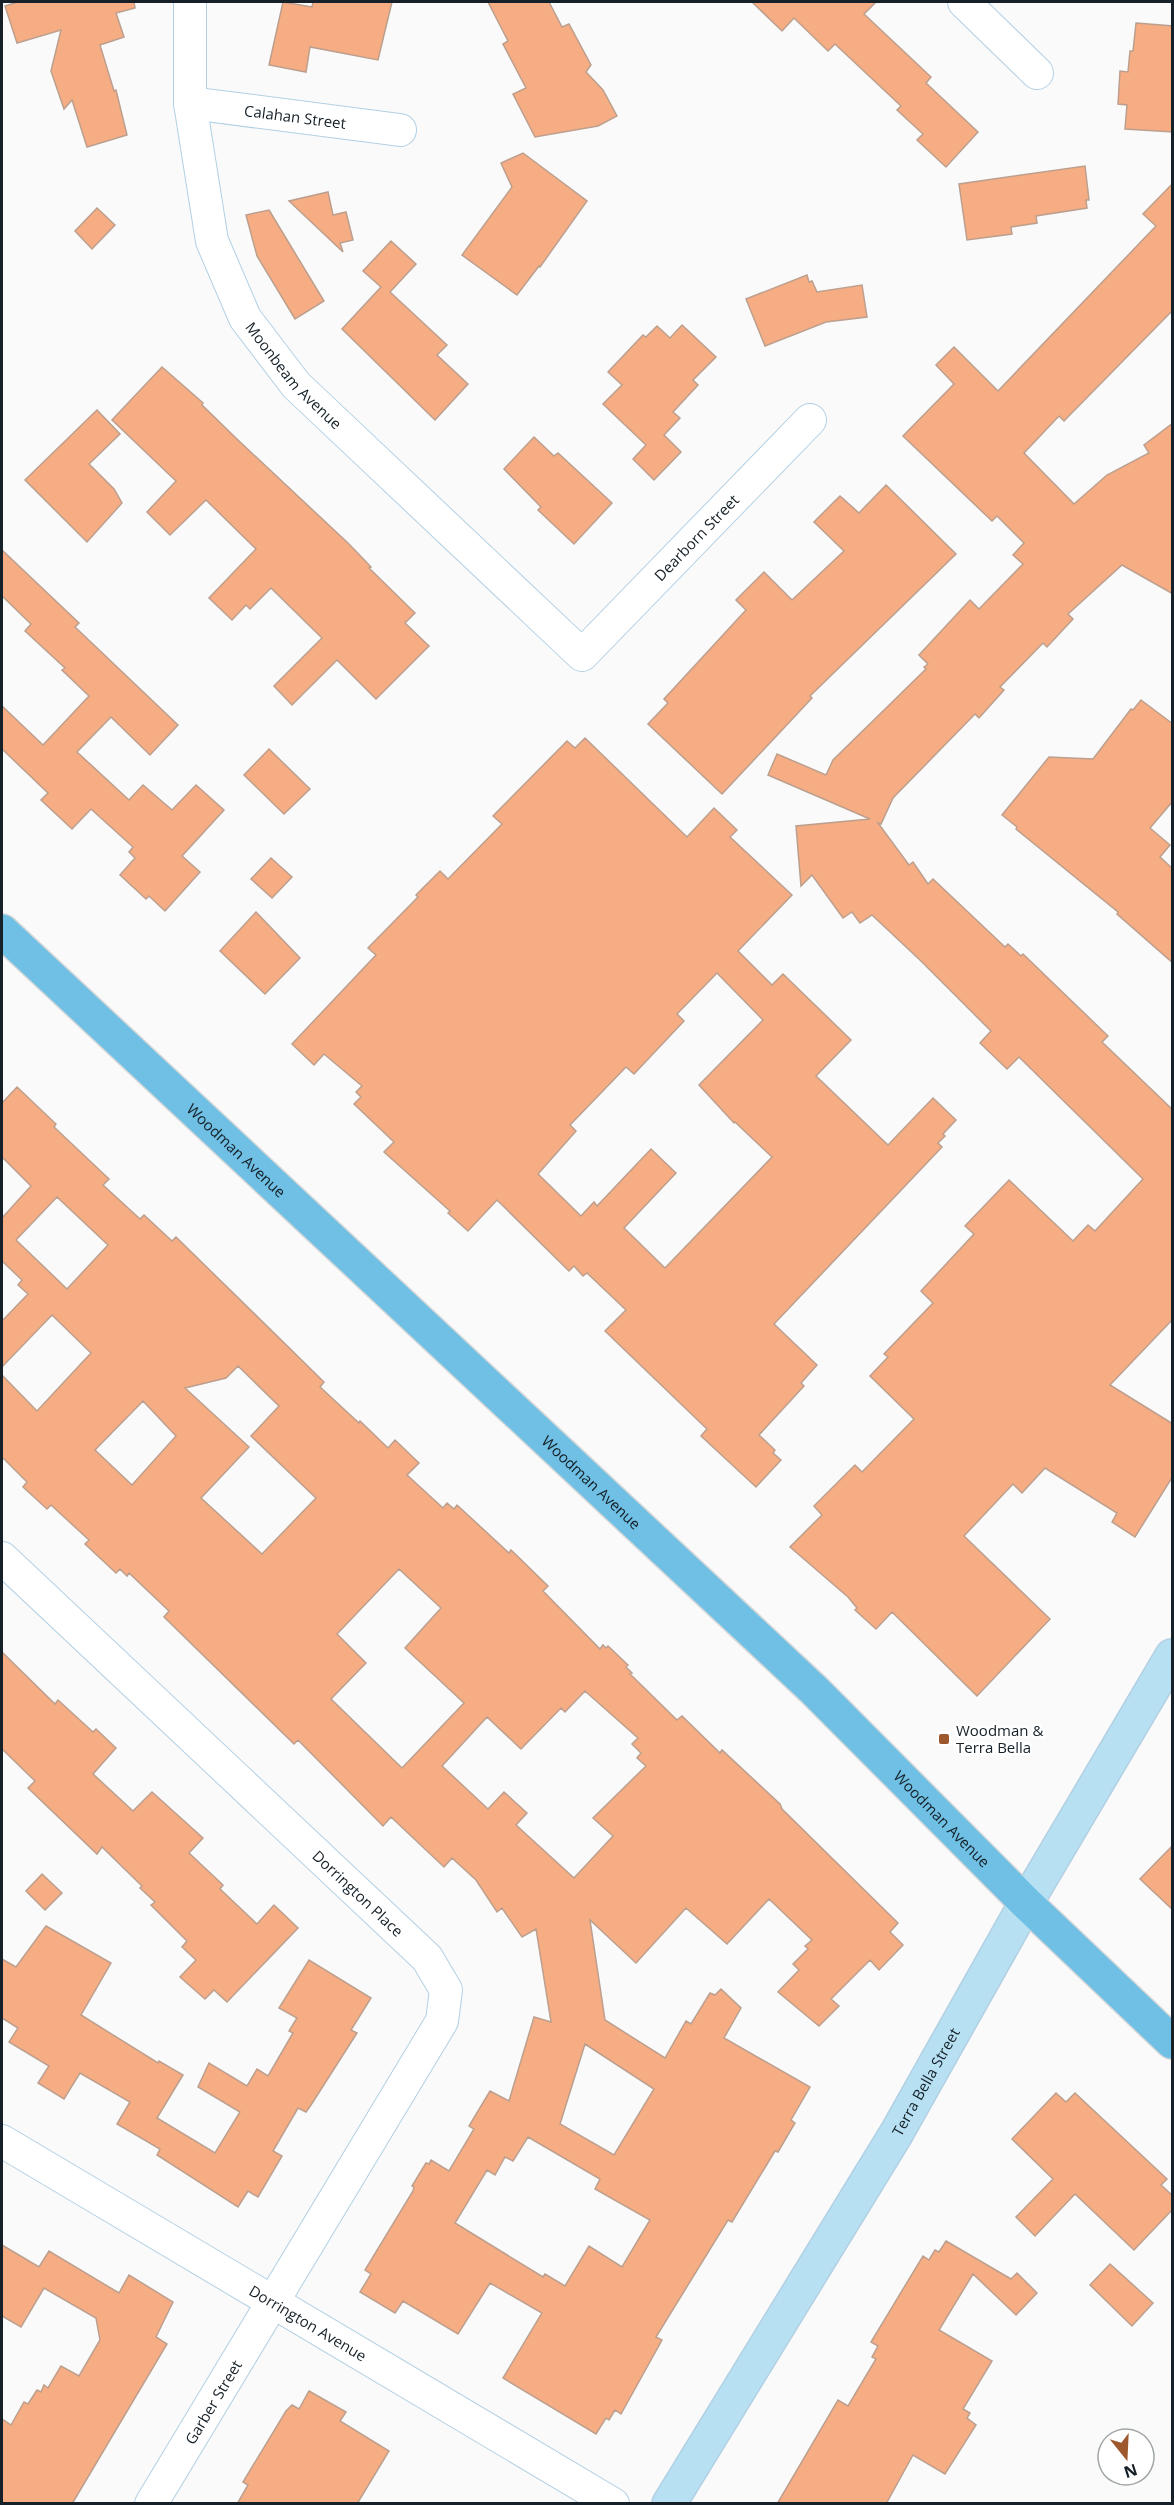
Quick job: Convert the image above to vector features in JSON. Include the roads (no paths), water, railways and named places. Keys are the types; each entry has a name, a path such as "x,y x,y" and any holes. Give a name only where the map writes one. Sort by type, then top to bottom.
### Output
{"main road":[{"name":"Woodman Avenue","path":"2,931 814,1690 1026,1903 1173,2042"},
{"name":"Terra Bella Street","path":"669,2504 896,2134 1026,1903 1173,1656"}],"street":[{"name":"Moonbeam Avenue","path":"190,2 190,103 212,241 245,318 296,385 582,655"},
{"path":"964,2 1037,73"},
{"name":"Calahan Street","path":"190,103 400,130"},
{"name":"Dearborn Street","path":"582,655 810,420"},
{"name":"Dorrington Place","path":"2,1558 427,1958 446,1990 442,2021 275,2301"},
{"name":"Dorrington Avenue","path":"2,2141 275,2301 613,2504"},
{"name":"Garber Street","path":"151,2504 275,2301"}],"place":[{"name":"Woodman & Terra Bella","path":"944,1739"}]}
